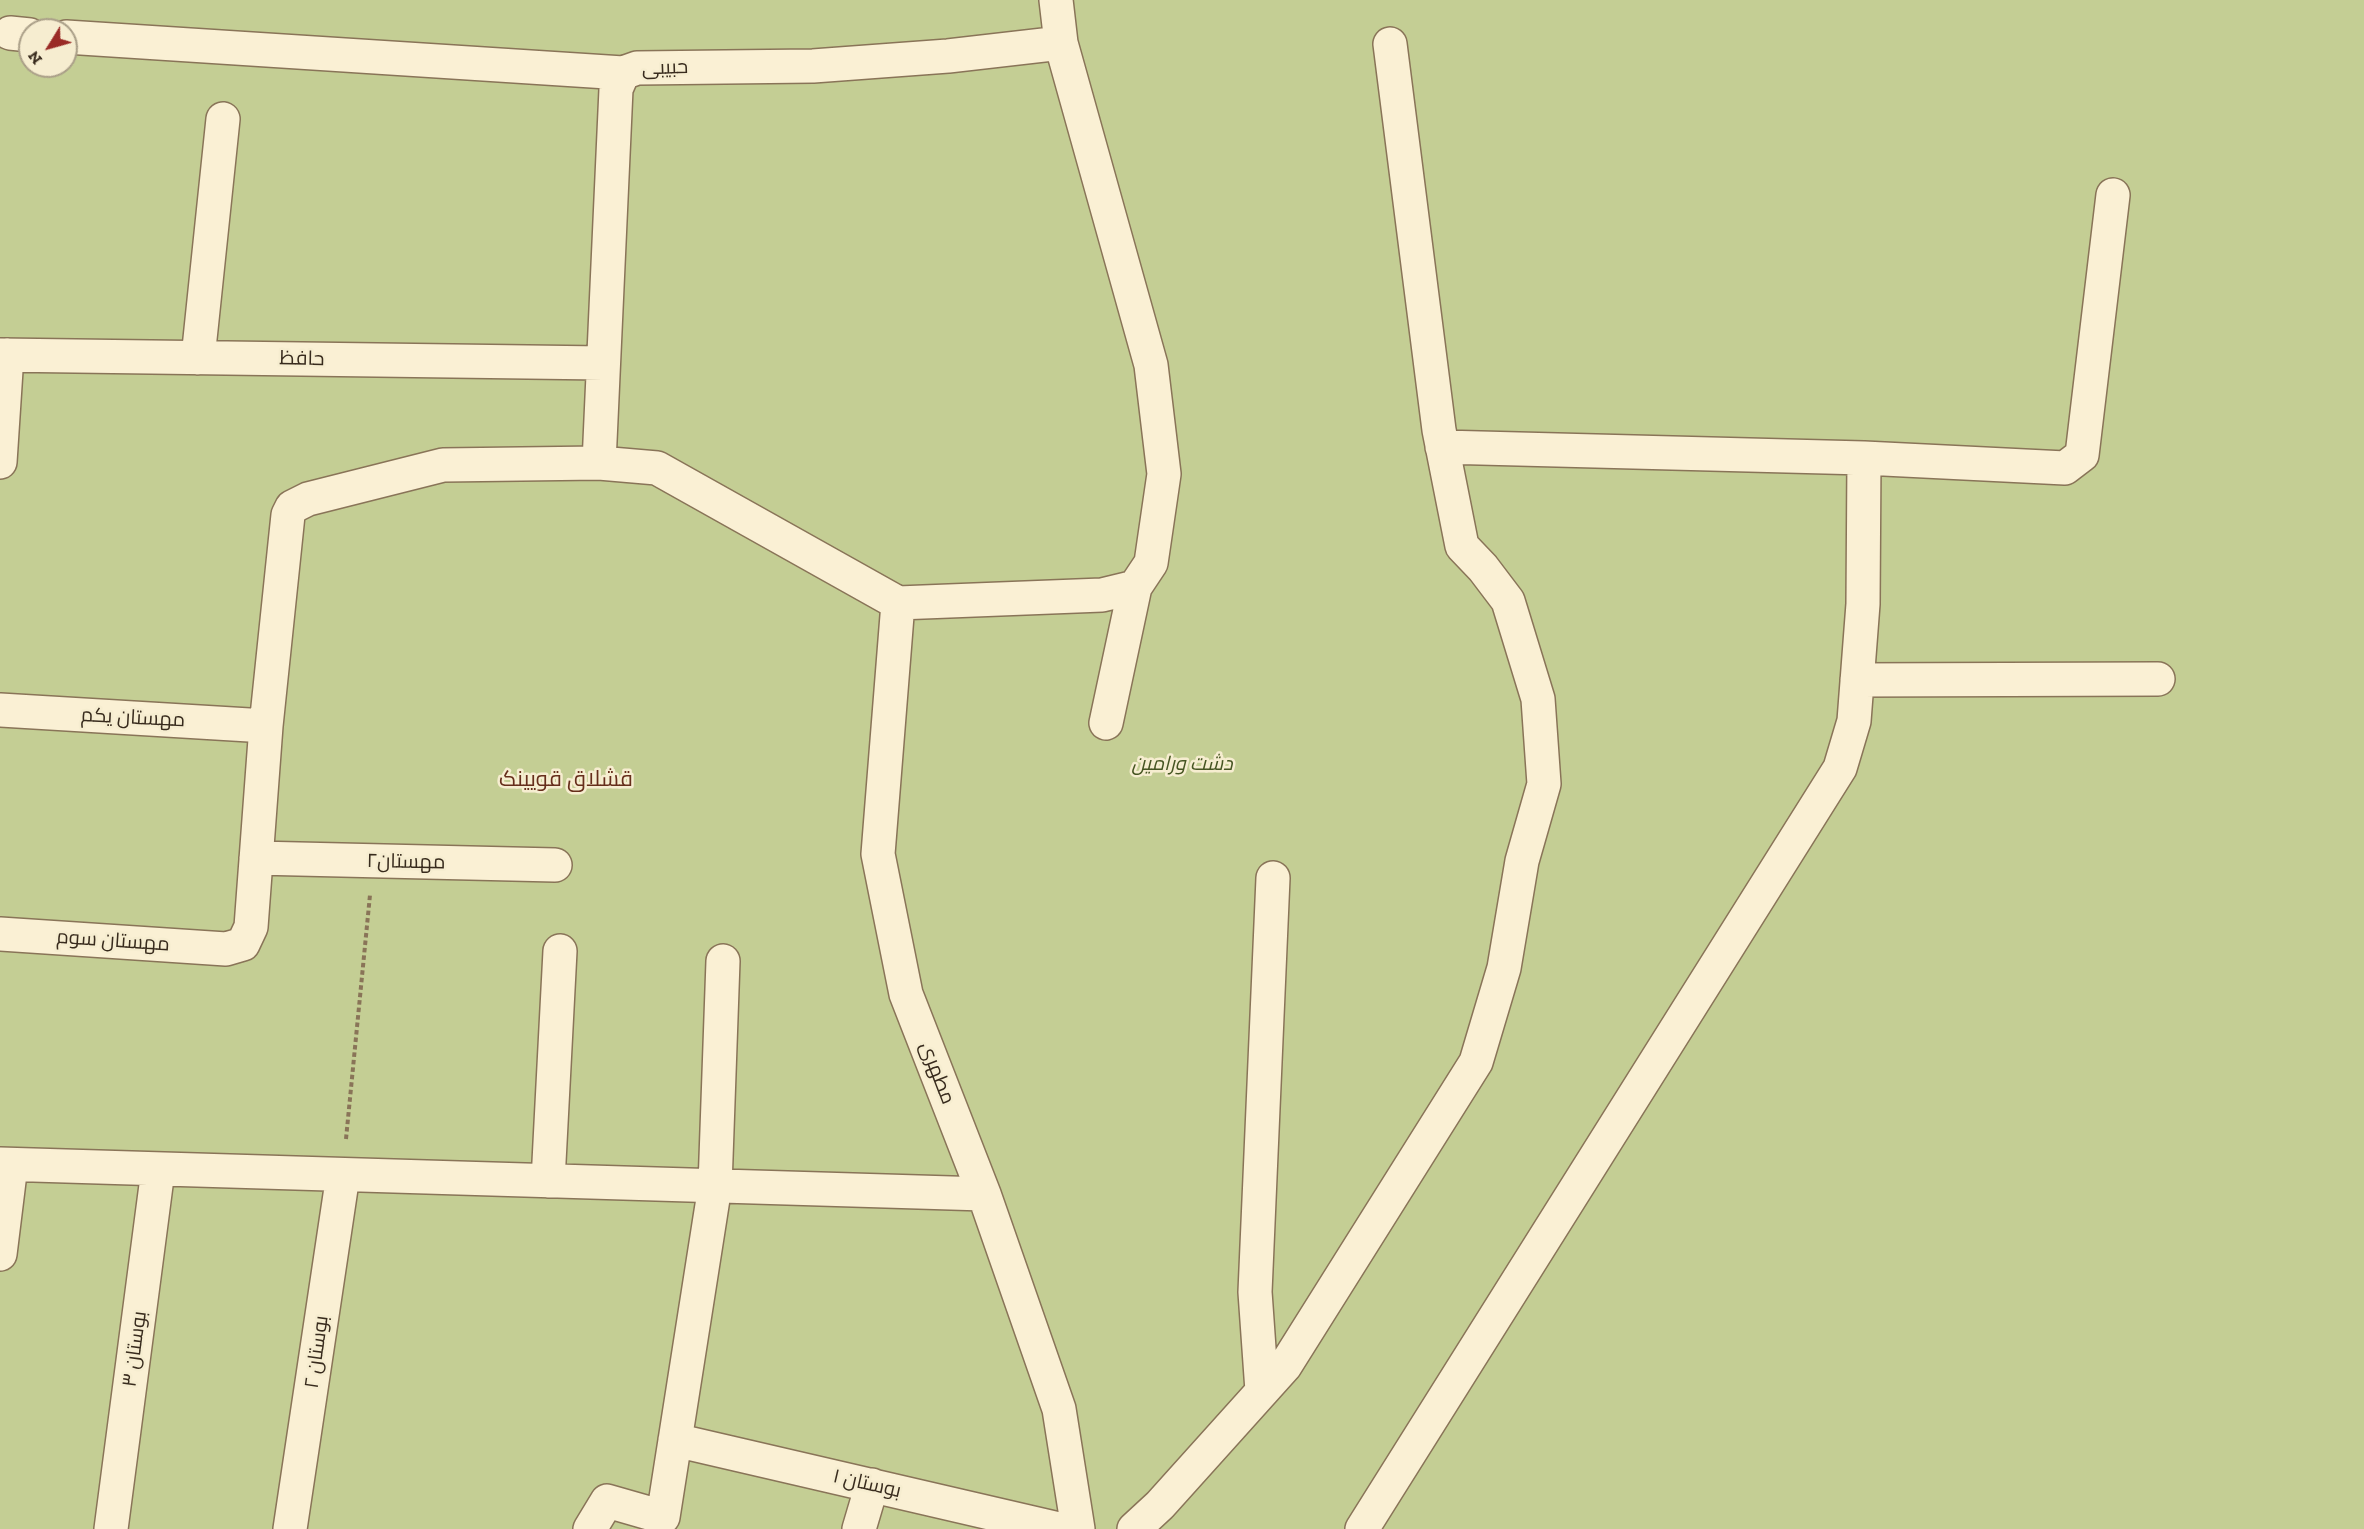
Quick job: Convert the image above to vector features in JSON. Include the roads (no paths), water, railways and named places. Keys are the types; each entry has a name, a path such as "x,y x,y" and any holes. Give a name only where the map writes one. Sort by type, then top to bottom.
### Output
{"street":[{"path":"1056,0 1061,43 1151,365 1164,474 1151,563 1135,587 1106,723"},
{"path":"78,38 623,73"},
{"name":"حبیبی","path":"599,463 616,89 623,73 637,68 813,66 948,57 1061,43"},
{"path":"1134,1529 1160,1504 1285,1366 1476,1062 1504,968 1522,861 1544,784 1538,699 1508,601 1483,568 1462,546 1442,447 1390,44"},
{"path":"198,358 223,119"},
{"path":"1442,447 1864,458 2065,468 2082,455 2113,195"},
{"path":"0,462 3,355"},
{"name":"حافظ","path":"3,355 603,363"},
{"path":"1362,1529 1840,768 1854,721 1863,604 1864,458"},
{"path":"256,858 266,726 288,515 292,507 308,499 443,465 599,463 657,468 898,603 1102,596 1135,587"},
{"name":"مطهری","path":"898,603 878,854 906,994 984,1194 1059,1409 1078,1529"},
{"path":"1857,680 2158,679"},
{"name":"مهستان یکم","path":"0,710 266,726"},
{"name":"مهستان۲","path":"256,858 555,865"},
{"name":"مهستان سوم","path":"0,934 226,948 243,944 251,927 256,858"},
{"path":"1262,1391 1255,1292 1273,878"},
{"path":"548,1181 560,951"},
{"path":"590,1529 607,1501 663,1517 715,1186 723,961"},
{"path":"0,1254 6,1164 984,1194"},
{"name":"بوستان ۳","path":"111,1529 158,1170"},
{"name":"بوستان ۲","path":"290,1529 343,1175"},
{"name":"بوستان ۱","path":"675,1440 1059,1529"},
{"path":"859,1529 872,1485"}],"district":[{"name":"قشلاق قویینک","path":"566,780"}],"park label":[{"name":"دشت ورامین","path":"1182,764"}]}
